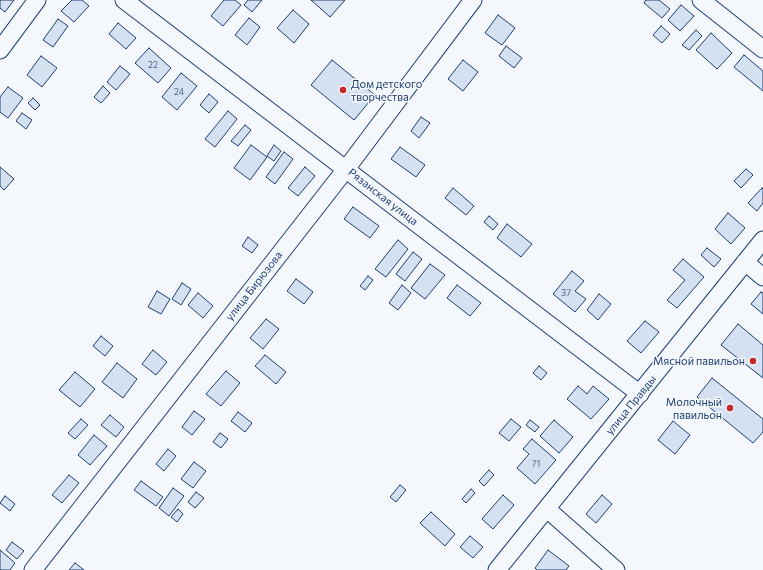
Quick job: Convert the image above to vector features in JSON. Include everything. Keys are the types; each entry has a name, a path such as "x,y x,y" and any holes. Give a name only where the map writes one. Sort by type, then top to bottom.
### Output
{"street":[{"path":"0,50 37,0"},
{"name":"Рязанская улица","path":"124,0 346,168 640,394"},
{"name":"улица Бирюзова","path":"33,570 346,168 473,0"},
{"path":"701,0 763,50"},
{"name":"улица Правды","path":"498,570 763,240"},
{"path":"745,262 763,277"},
{"path":"547,509 616,570"}],"building":[{"path":"0,0 14,0 5,12 0,8"},
{"path":"72,0 82,0 89,6 74,22 61,11"},
{"path":"224,0 235,0 241,5 223,26 211,16"},
{"path":"248,0 262,0 252,12 244,5"},
{"path":"311,0 345,0 330,17"},
{"path":"646,0 659,0 670,9 662,18 644,3"},
{"path":"681,5 694,16 680,31 668,20"},
{"path":"293,10 309,24 294,43 277,28"},
{"path":"498,15 515,28 502,45 485,33"},
{"path":"249,18 260,27 247,45 235,35"},
{"path":"58,19 68,26 53,47 43,40"},
{"path":"118,23 136,38 126,49 109,34"},
{"path":"661,26 670,34 662,43 653,35"},
{"path":"696,30 702,36 689,50 682,45"},
{"path":"711,33 732,53 717,69 696,50"},
{"path":"506,46 522,58 514,68 499,56"},
{"path":"149,48 171,68 158,83 135,63"},
{"path":"744,55 763,71 763,91 734,67"},
{"path":"41,56 57,68 42,87 27,75"},
{"name":"Дом детского творчества","path":"332,60 375,95 354,120 311,85"},
{"path":"463,60 478,72 463,91 448,79"},
{"path":"120,66 130,74 116,90 107,82"},
{"path":"181,73 197,86 177,110 162,97"},
{"path":"103,86 110,93 101,103 94,97"},
{"path":"8,87 23,98 8,118 0,112 0,97"},
{"path":"209,94 218,102 209,113 200,105"},
{"path":"33,98 40,105 35,110 28,103"},
{"path":"228,111 237,119 215,147 205,139"},
{"path":"22,113 32,120 26,129 16,121"},
{"path":"421,117 430,123 419,138 411,131"},
{"path":"245,125 251,130 238,146 231,141"},
{"path":"251,145 267,157 250,180 234,168"},
{"path":"274,145 281,151 274,161 267,156"},
{"path":"400,147 425,165 416,177 391,159"},
{"path":"284,152 293,159 275,184 266,177"},
{"path":"0,167 14,179 4,190 0,186"},
{"path":"305,167 315,176 298,196 288,188"},
{"path":"746,169 753,175 741,188 734,181"},
{"path":"453,188 474,206 466,215 445,198"},
{"path":"762,188 763,203 757,211 748,203"},
{"path":"353,207 379,226 370,238 344,219"},
{"path":"728,213 745,228 731,244 715,229"},
{"path":"489,216 498,224 493,230 484,222"},
{"path":"507,224 532,244 521,257 497,238"},
{"path":"248,237 258,245 252,253 242,246"},
{"path":"398,240 408,249 386,277 375,269"},
{"path":"707,248 721,259 714,267 701,255"},
{"path":"413,252 422,259 405,281 396,274"},
{"path":"683,259 704,277 677,308 667,300 685,280 673,270"},
{"path":"430,264 445,275 425,299 411,288"},
{"path":"572,271 584,281 575,291 586,299 575,312 553,294"},
{"path":"368,276 373,280 365,290 360,286"},
{"path":"296,279 313,292 304,304 287,291"},
{"path":"182,283 191,289 181,305 172,299"},
{"path":"402,285 411,293 398,310 389,303"},
{"path":"457,285 481,303 470,316 447,298"},
{"path":"157,291 170,299 161,314 148,307"},
{"path":"761,292 763,293 763,314 751,304"},
{"path":"198,293 213,306 203,318 188,305"},
{"path":"599,294 611,304 598,320 587,310"},
{"path":"266,319 279,329 263,349 250,338"},
{"path":"645,321 659,332 641,353 627,341"},
{"name":"Мясной павильон","path":"738,324 763,345 763,378 721,345"},
{"path":"101,336 113,346 105,356 93,346"},
{"path":"153,350 167,362 156,375 142,364"},
{"path":"265,355 286,372 276,384 255,366"},
{"path":"117,363 137,379 123,398 102,382"},
{"path":"539,366 547,373 541,380 533,373"},
{"path":"226,371 240,383 221,406 206,394"},
{"path":"75,372 95,389 80,407 59,390"},
{"name":"Молочный павильон","path":"712,378 763,419 763,432 753,443 697,397"},
{"path":"578,386 587,394 593,386 609,399 591,419 567,399"},
{"path":"194,411 205,419 192,435 182,427"},
{"path":"238,412 252,423 245,432 231,421"},
{"path":"110,415 124,427 116,437 101,425"},
{"path":"81,419 88,425 75,439 68,433"},
{"path":"511,419 521,427 509,441 499,433"},
{"path":"530,420 539,427 535,432 526,425"},
{"path":"554,420 573,437 559,453 540,436"},
{"path":"673,421 690,435 675,454 658,440"},
{"path":"220,433 228,439 221,448 213,442"},
{"path":"94,435 107,446 90,465 78,455"},
{"path":"532,439 556,460 535,484 517,468 529,454 523,449"},
{"path":"168,449 176,456 164,471 156,464"},
{"path":"194,462 206,471 193,488 181,479"},
{"path":"489,470 494,475 484,486 479,481"},
{"path":"69,475 79,483 62,503 52,495"},
{"path":"141,481 163,497 156,506 134,490"},
{"path":"400,485 406,490 396,502 390,497"},
{"path":"173,488 184,496 169,516 159,508"},
{"path":"471,489 475,493 466,503 462,499"},
{"path":"196,492 204,498 195,508 188,502"},
{"path":"503,495 514,505 493,529 482,519"},
{"path":"602,495 612,504 596,523 586,514"},
{"path":"5,496 15,504 10,511 0,503"},
{"path":"178,509 183,514 177,522 171,517"},
{"path":"431,512 455,534 445,546 420,523"},
{"path":"470,536 483,547 473,558 460,547"},
{"path":"12,542 24,551 17,559 6,550"},
{"path":"0,550 15,563 10,570 0,570"},
{"path":"548,550 569,566 566,570 537,570 535,568"},
{"path":"75,563 84,570 69,570"}],"place":[{"name":"Дом детского творчества","path":"343,90"},
{"name":"Мясной павильон","path":"753,361"},
{"name":"Молочный павильон","path":"730,408"}]}
